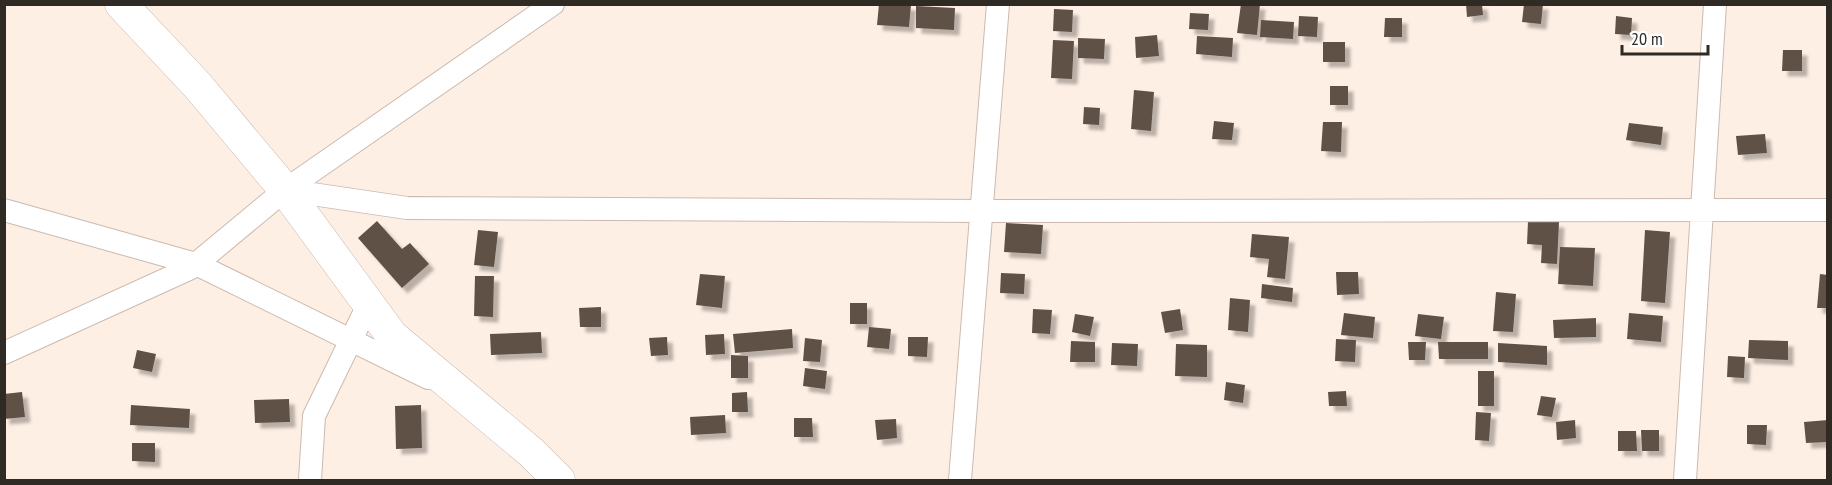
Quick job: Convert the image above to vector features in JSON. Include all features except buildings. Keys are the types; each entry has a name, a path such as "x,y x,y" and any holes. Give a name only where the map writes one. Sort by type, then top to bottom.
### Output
{"street":[{"path":"122,4 198,86 285,190 392,336 532,453 559,480"},
{"path":"4,353 196,264 285,190 553,4"},
{"path":"960,480 998,4"},
{"path":"1685,480 1715,4"},
{"path":"285,190 407,208 982,212 1827,210"},
{"path":"4,210 196,264 462,395"},
{"path":"310,480 314,416 369,303"}]}
